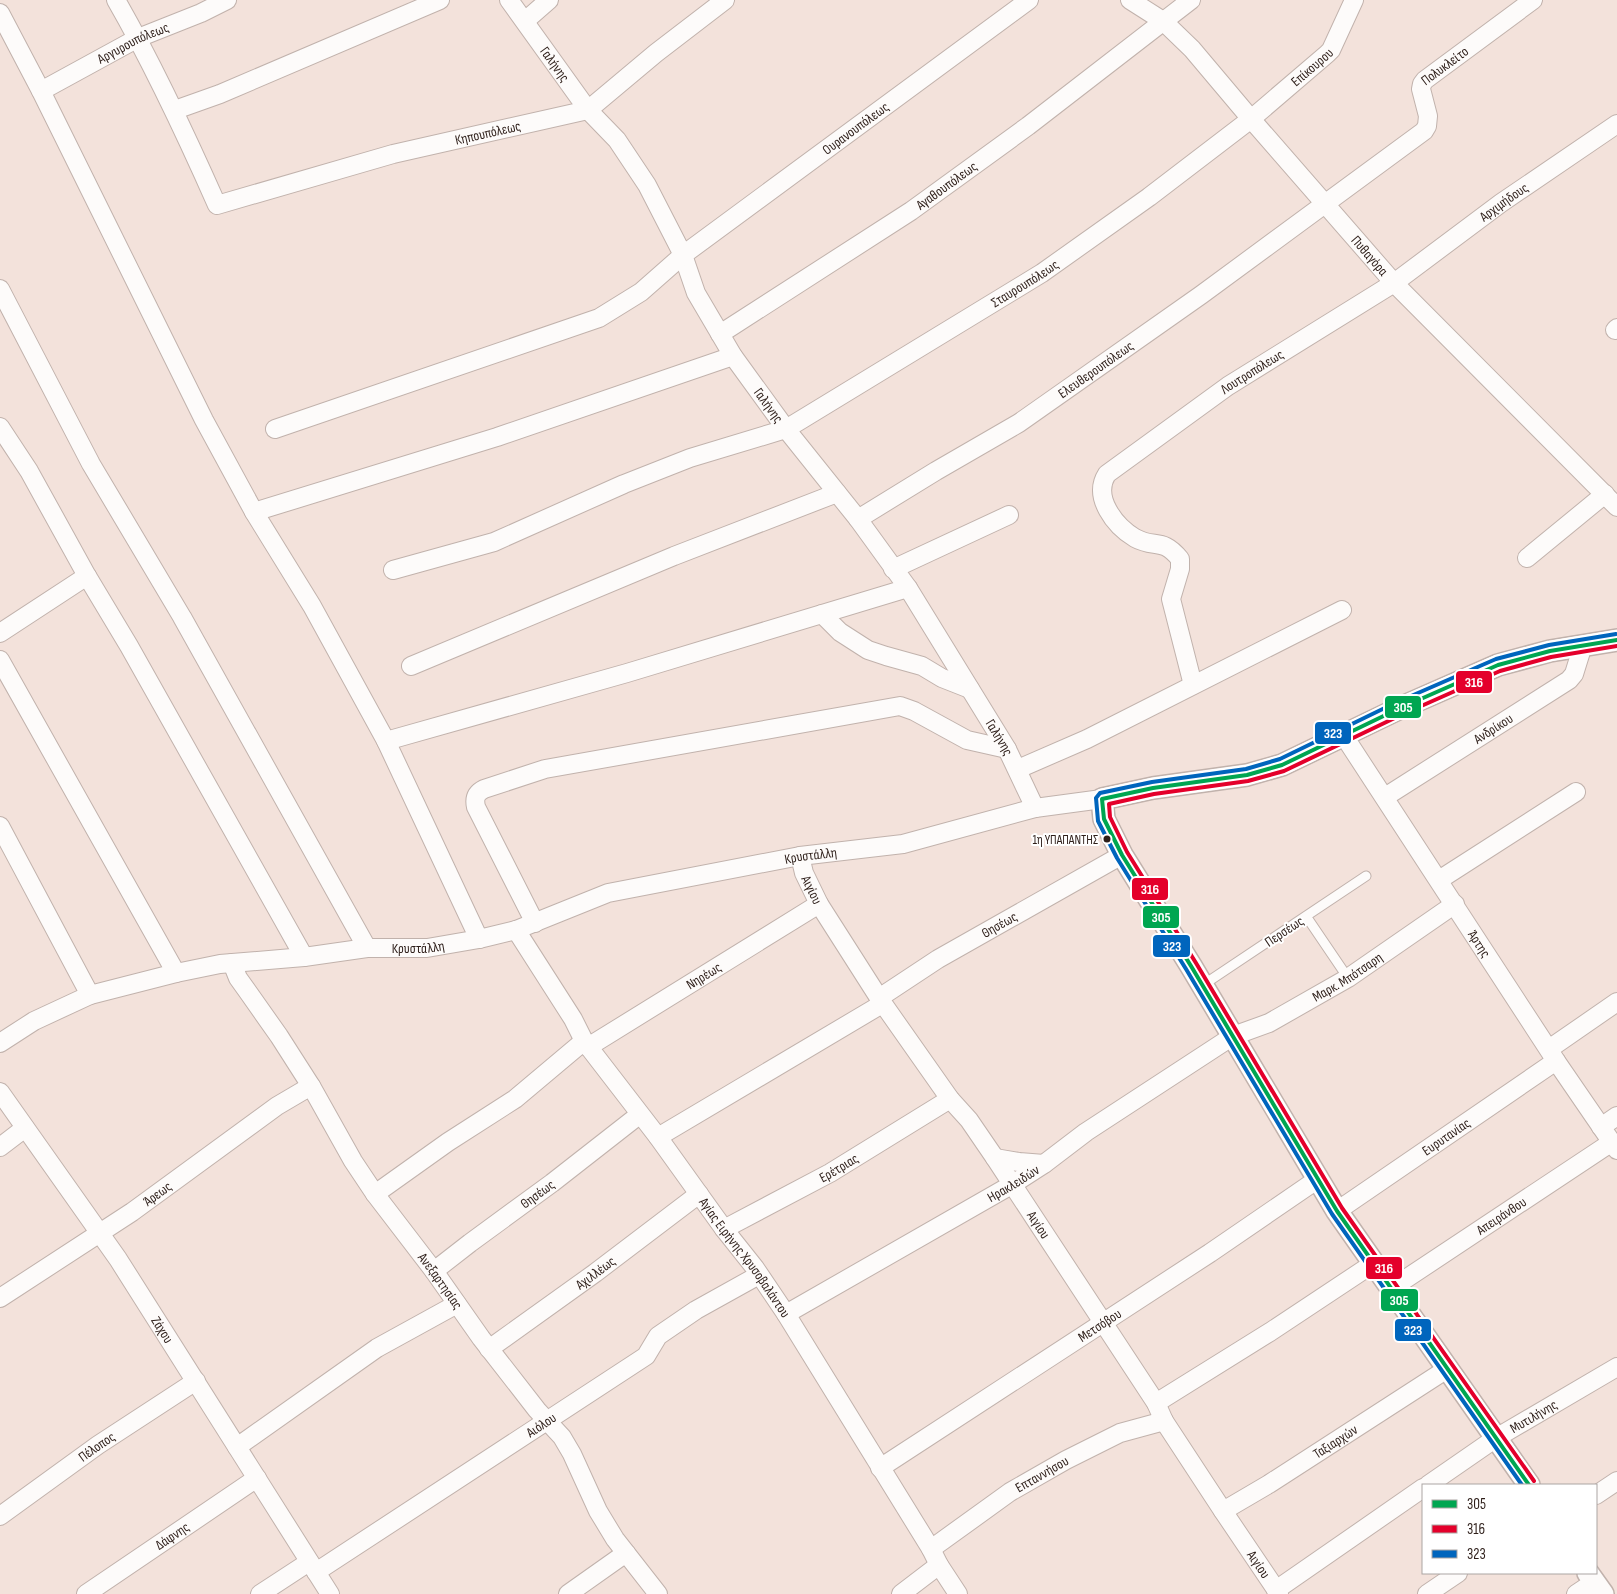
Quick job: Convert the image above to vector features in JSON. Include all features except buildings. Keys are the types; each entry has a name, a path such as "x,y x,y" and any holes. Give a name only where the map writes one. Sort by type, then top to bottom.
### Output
{"street":[{"path":"116,0 175,110 220,94 440,0"},
{"name":"Αργυρουπόλεως","path":"41,91 138,38 201,13 227,0"},
{"name":"Γαλήνης","path":"509,0 588,110 617,140 647,185 683,255 696,293 733,356 786,429 858,519 908,588 1007,749 1035,808"},
{"path":"525,21 549,0"},
{"name":"Κηπουπόλεως","path":"175,110 217,205 393,154 588,110 656,53 725,0"},
{"name":"Ουρανουπόλεως","path":"275,429 599,318 641,292 683,255 1029,0"},
{"name":"Πυθαγόρα","path":"1130,0 1163,21 1192,49 1394,284 1611,500"},
{"name":"Αγαθουπόλεως","path":"720,334 911,211 1028,126 1191,0"},
{"name":"Επίκουρου","path":"1251,119 1329,52 1354,0"},
{"name":"Πολυκλείτο","path":"1325,204 1424,131 1428,121 1421,89 1424,80 1533,0"},
{"path":"0,13 41,91 204,420 254,512 312,606 386,741 479,939"},
{"name":"Σταυρουπόλεως","path":"393,570 494,542 673,464 786,429 1042,273 1149,197 1251,119"},
{"name":"Αρχιμήδους","path":"1394,284 1501,203 1617,124"},
{"name":"Ελευθερουπόλεως","path":"858,519 1019,423 1201,295 1325,204"},
{"name":"Λουτροπόλεως","path":"1193,685 1171,599 1180,569 1180,559 1167,546 1135,538 1121,526 1102,500 1101,490 1103,481 1115,468 1228,386 1394,284"},
{"path":"0,289 91,464 192,634 367,948"},
{"path":"254,512 497,437 733,356"},
{"path":"0,427 29,471 87,576 134,654 304,957"},
{"path":"411,666 674,556 837,493"},
{"path":"1527,558 1611,500"},
{"path":"893,569 1009,515"},
{"path":"0,633 87,576"},
{"path":"386,741 627,673 908,588"},
{"path":"1018,770 1088,739 1342,610"},
{"path":"822,614 840,632 868,650 922,666 942,678 970,689"},
{"name":"Κρυστάλλη","path":"0,1043 34,1021 90,995 176,973 232,963 304,957 367,948 427,948 479,939 516,930 608,893 800,856 903,844 1035,808 1102,799 1153,788 1247,774 1282,765 1398,709 1498,665 1550,651 1617,640"},
{"name":"Ανδρίκου","path":"1385,797 1568,680 1574,674 1583,645"},
{"path":"0,660 176,973"},
{"path":"535,923 476,807 476,796 484,789 545,769 900,706 914,711 967,740 1007,749"},
{"name":"Άρτης","path":"1344,736 1614,1146"},
{"path":"1439,880 1576,792"},
{"path":"1102,799 1106,824 1122,855 1203,985 1337,1211 1528,1484"},
{"path":"0,826 90,995"},
{"name":"Θησέως","path":"658,1137 880,1001 938,959 1122,855"},
{"name":"Αιγίου","path":"800,856 804,873 819,904 880,1001 950,1098 970,1120 996,1158 1156,1403 1164,1421 1277,1592"},
{"name":"Νηρέως","path":"375,1194 448,1142 515,1099 586,1044 819,904"},
{"name":"Μαρκ. Μπότσαρη","path":"1233,1036 1269,1023 1348,978 1455,904"},
{"name":"Αγίας Ειρήνης Χρυσοβαλάντου","path":"516,930 573,1018 586,1044 639,1115 658,1137 724,1229 760,1275 786,1314 958,1594"},
{"name":"Ανεξαρτησίας","path":"232,963 238,978 312,1086 353,1162 489,1349 537,1410 562,1437 572,1454 598,1511 615,1539 658,1594"},
{"name":"Ευρυτανίας","path":"1337,1211 1553,1055 1617,1002"},
{"name":"Ηρακλειδών","path":"786,1314 1013,1184 1044,1164 1086,1132 1233,1036"},
{"name":"Άρεως","path":"0,1298 100,1233 277,1106 312,1086"},
{"name":"Ζάχου","path":"0,1092 100,1233 330,1594"},
{"name":"Ερέτριας","path":"724,1229 830,1173 950,1098"},
{"name":"Θησέως","path":"434,1271 639,1115"},
{"path":"1601,1127 1617,1116"},
{"path":"0,1147 25,1128"},
{"name":"Απειράνθου","path":"1392,1288 1614,1146"},
{"path":"996,1158 1044,1164"},
{"name":"Μετσόβου","path":"880,1468 1210,1253 1318,1179"},
{"name":"Αχιλλέως","path":"489,1349 595,1273 699,1194"},
{"path":"1156,1403 1270,1332 1374,1263"},
{"name":"Αιόλου","path":"260,1594 312,1567 547,1420 646,1356 658,1336 696,1310 760,1275"},
{"path":"238,1447 377,1348 457,1304"},
{"name":"Μυτιλήνης","path":"1429,1484 1496,1438 1617,1367"},
{"name":"Ταξιαρχών","path":"1223,1512 1447,1369"},
{"name":"Πέλοπος","path":"0,1516 98,1445 196,1381"},
{"name":"Επταννήσου","path":"931,1549 1010,1492 1066,1460 1120,1433 1164,1421"},
{"name":"Δάφνης","path":"86,1594 257,1478"},
{"path":"1597,1494 1617,1481"},
{"path":"1277,1592 1422,1489"},
{"path":"568,1594 626,1553"},
{"path":"901,1594 939,1565"},
{"path":"1427,1594 1457,1574"},
{"path":"1576,1594 1595,1583"}],"lane":[{"name":"Περσέως","path":"1203,985 1366,876"},
{"path":"1306,916 1348,978"}],"transit line":[{"name":"323","path":"1521,1484 1332,1214 1186,969 1117,858 1098,821 1096,798 1100,793 1152,782 1246,769 1280,759 1395,703 1496,659 1549,645 1616,634"},
{"name":"305","path":"1528,1484 1337,1211 1191,966 1122,855 1104,819 1102,799 1153,788 1247,775 1282,765 1398,709 1498,665 1550,651 1617,640"},
{"name":"316","path":"1534,1481 1342,1208 1196,963 1127,852 1110,817 1109,804 1154,794 1248,781 1284,771 1401,715 1500,671 1551,657 1617,646"}],"place":[{"name":"1η ΥΠΑΠΑΝΤΗΣ","path":"1107,839"}]}
